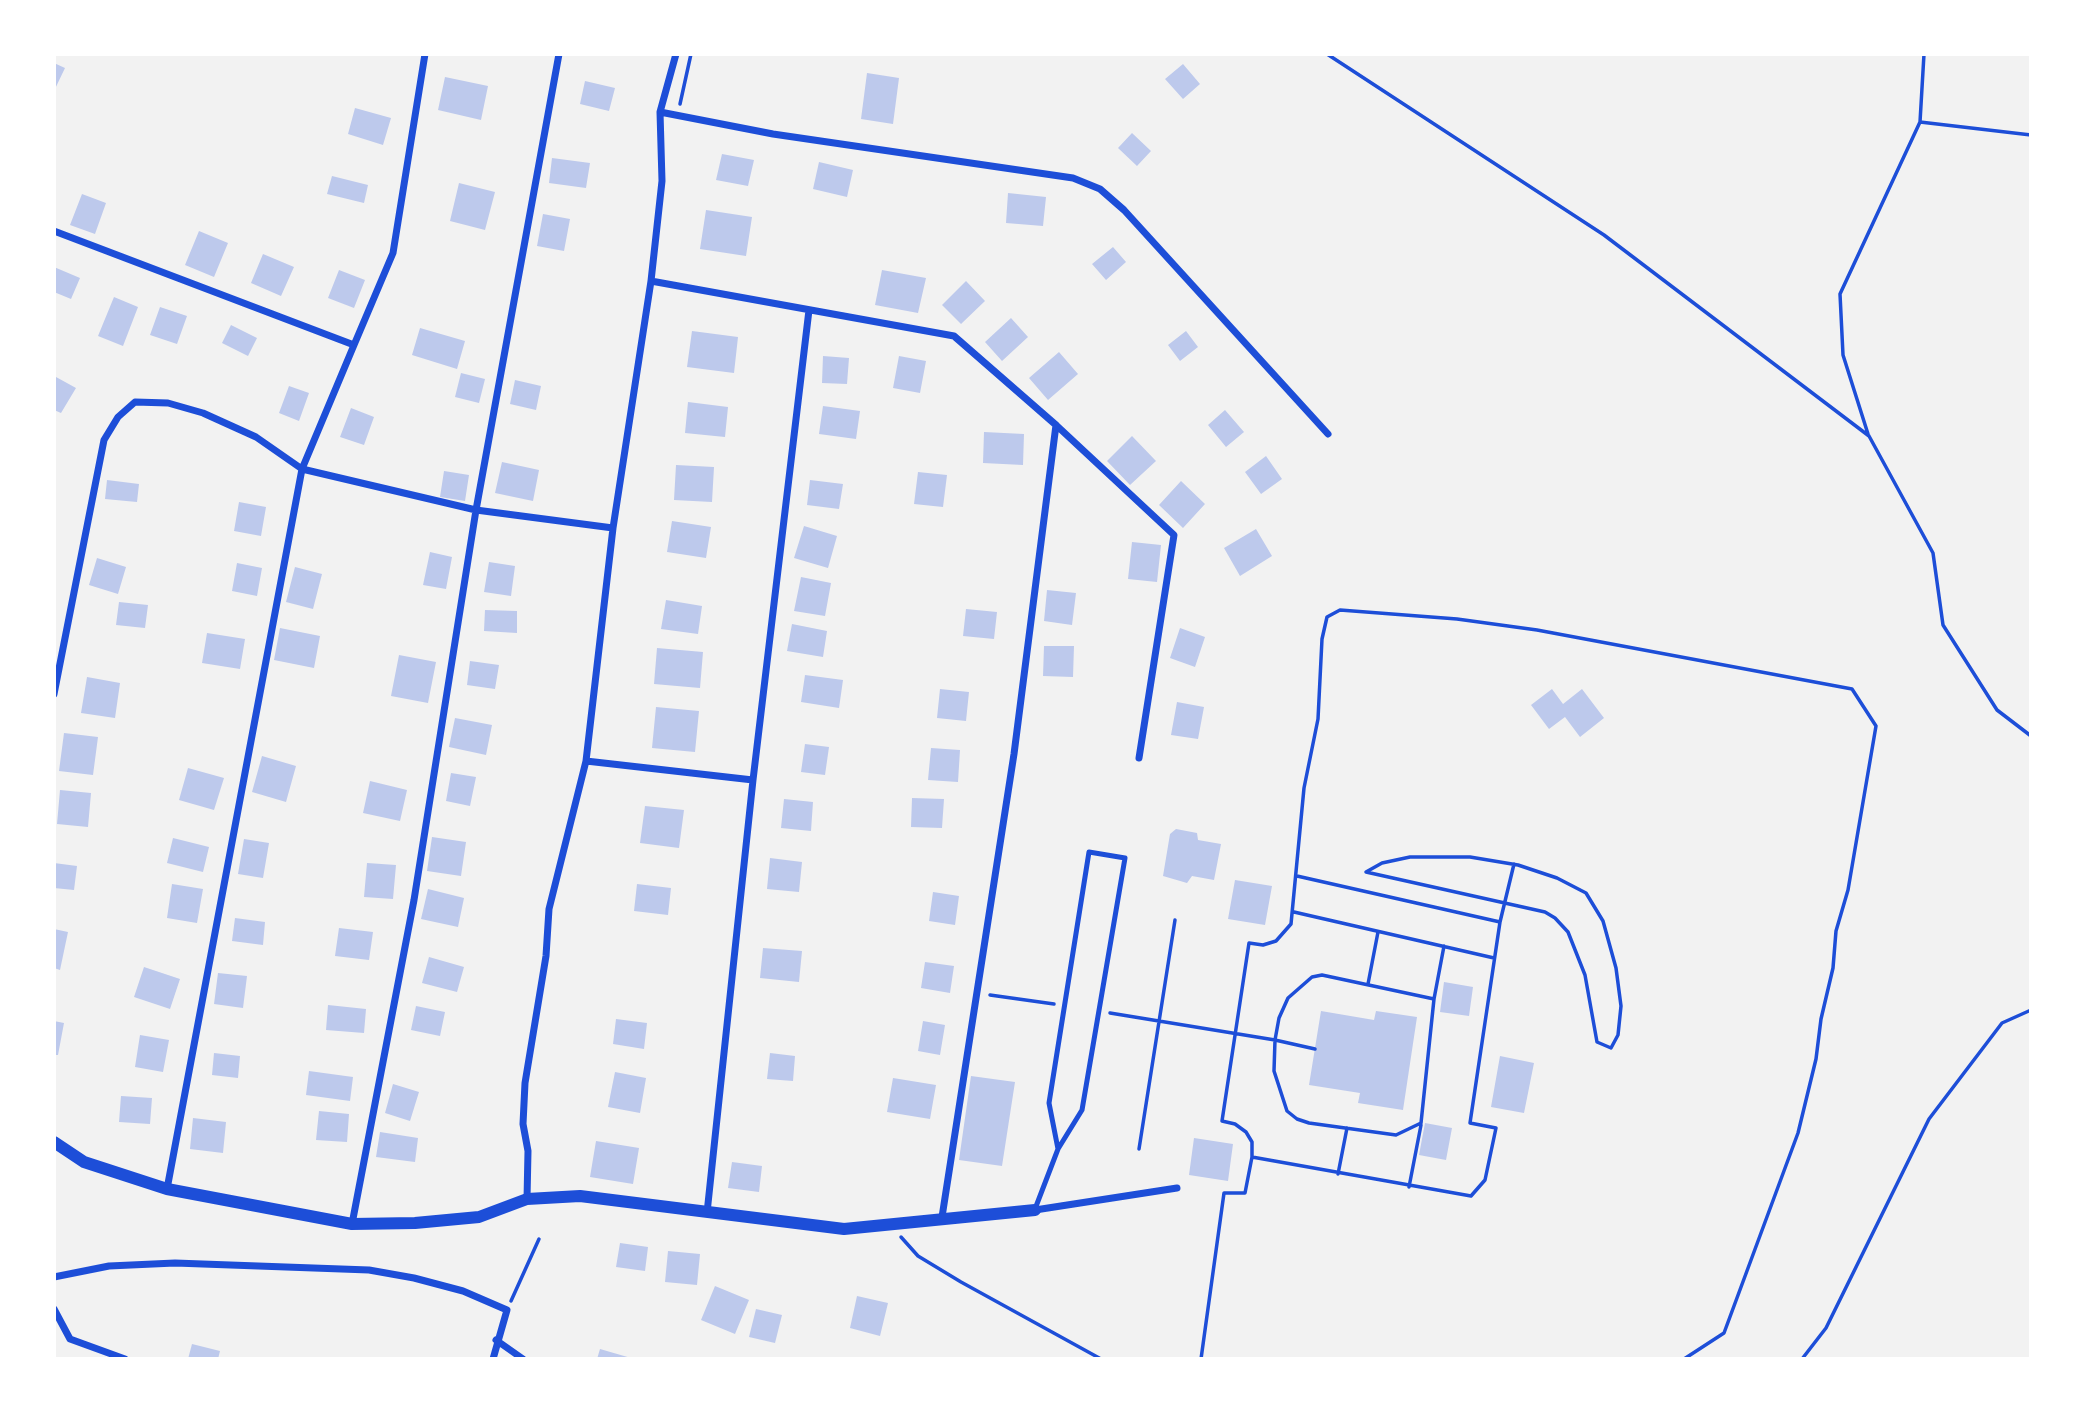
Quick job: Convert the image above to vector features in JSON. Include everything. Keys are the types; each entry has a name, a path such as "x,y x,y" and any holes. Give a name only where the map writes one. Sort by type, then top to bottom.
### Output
{"street":[{"path":"167,1189 302,469 393,253 425,54"},
{"path":"352,1224 414,900 476,510 559,54"},
{"path":"527,1199 528,1151 523,1124 525,1083 546,957 549,909 586,761 613,528 651,281 662,181 660,112 676,54"},
{"path":"660,112 773,134 1073,178 1100,189 1124,210 1328,434"},
{"path":"54,231 354,345"},
{"path":"651,281 954,336 1056,425 1174,535 1139,758"},
{"path":"707,1213 753,780 809,310"},
{"path":"54,694 104,440 118,417 135,402 168,403 203,413 256,437 302,469 476,510 613,528"},
{"path":"942,1217 1014,754 1056,425"},
{"path":"586,761 753,780"},
{"path":"54,1142 84,1162 167,1189 352,1224 415,1223 479,1217 527,1199 579,1196 844,1229 942,1217 1035,1210 1177,1188"},
{"path":"54,1277 109,1266 176,1263 369,1270 463,1291 507,1310 496,1340 493,1359"},
{"path":"54,1309 70,1339 125,1359"},
{"path":"496,1340 523,1359"}],"lane":[{"path":"1035,1210 1058,1149 1082,1110 1125,858 1089,852 1048,1103 1058,1149"}],"path":[{"path":"1327,54 1604,235 1869,436"},
{"path":"1924,54 1920,122 1840,293 1843,355 1869,436 1933,552 1942,625 1997,710 2031,736"},
{"path":"1920,122 2031,135"},
{"path":"1201,1359 1224,1194 1245,1193 1252,1157 1252,1142 1246,1132 1235,1124 1222,1121 1249,943 1262,945 1276,941 1291,924 1304,788 1318,719 1322,639 1327,617 1340,610 1457,619 1537,630 1852,689 1876,726 1848,890 1836,931 1833,968 1821,1019 1816,1059 1798,1133 1724,1333 1684,1359"},
{"path":"1410,857 1470,857 1514,864 1557,878 1586,893 1603,921 1616,968 1621,1006 1618,1035 1611,1048 1597,1042 1585,975 1568,932 1555,918 1545,912 1366,872 1382,863 1410,857"},
{"path":"1252,1157 1471,1196 1485,1180 1496,1128 1471,1123 1503,903 1514,864"},
{"path":"1297,876 1500,922"},
{"path":"1294,912 1494,958"},
{"path":"1139,1149 1175,920"},
{"path":"1368,985 1378,931"},
{"path":"1409,1186 1421,1124 1434,999 1444,946"},
{"path":"1421,1124 1396,1135 1309,1124 1287,1111 1274,1071 1275,1040 1279,1018 1287,998 1312,977 1322,975 1434,999"},
{"path":"990,995 1065,1006"},
{"path":"1802,1359 1826,1328 1929,1119 2002,1023 2031,1010"},
{"path":"1122,1015 1315,1049"},
{"path":"1338,1174 1347,1128"},
{"path":"893,1223 904,1242 918,1256 1101,1359"},
{"path":"507,1310 539,1240"}],"building":[{"path":"54,63 65,68 54,91"},
{"path":"1183,64 1200,84 1183,99 1165,79"},
{"path":"867,73 899,78 893,124 861,119"},
{"path":"445,77 488,86 481,120 438,110"},
{"path":"585,81 615,88 609,111 580,104"},
{"path":"355,108 391,118 383,145 348,134"},
{"path":"1132,133 1151,151 1137,166 1118,148"},
{"path":"722,154 754,160 748,186 716,180"},
{"path":"552,158 590,163 586,188 549,183"},
{"path":"819,162 853,170 847,197 813,189"},
{"path":"332,176 368,185 364,203 327,194"},
{"path":"459,183 495,192 485,230 450,221"},
{"path":"1008,193 1046,197 1043,226 1006,223"},
{"path":"82,194 106,203 95,234 70,225"},
{"path":"706,210 752,217 746,256 700,249"},
{"path":"543,214 570,219 564,251 537,246"},
{"path":"199,231 228,243 214,277 185,265"},
{"path":"1113,247 1126,262 1106,280 1092,264"},
{"path":"263,254 294,267 281,296 251,283"},
{"path":"54,267 80,278 71,299 54,292"},
{"path":"339,270 365,280 354,308 328,298"},
{"path":"882,270 926,278 918,313 875,305"},
{"path":"966,281 985,301 961,324 942,305"},
{"path":"114,297 138,307 123,346 98,336"},
{"path":"160,307 187,316 177,344 150,335"},
{"path":"1011,318 1028,337 1002,361 985,342"},
{"path":"231,325 257,338 248,356 222,343"},
{"path":"420,328 465,341 457,369 412,355"},
{"path":"692,331 738,337 734,373 687,367"},
{"path":"1186,331 1198,347 1180,361 1168,345"},
{"path":"1059,352 1078,374 1048,400 1029,378"},
{"path":"823,356 849,358 847,384 822,383"},
{"path":"899,356 926,361 920,393 893,388"},
{"path":"461,373 485,379 479,403 455,397"},
{"path":"56,377 76,388 61,413 54,410"},
{"path":"515,380 541,386 536,410 510,404"},
{"path":"289,386 309,393 299,421 279,413"},
{"path":"688,402 728,407 725,437 685,433"},
{"path":"823,406 860,411 856,439 819,434"},
{"path":"351,408 374,417 364,445 340,437"},
{"path":"1225,410 1244,432 1226,447 1208,425"},
{"path":"984,432 1024,434 1023,465 983,463"},
{"path":"1132,436 1156,461 1130,485 1107,461"},
{"path":"1266,456 1282,479 1261,494 1245,472"},
{"path":"502,462 539,470 533,501 495,493"},
{"path":"676,465 714,467 712,502 674,500"},
{"path":"444,471 469,475 465,501 440,497"},
{"path":"918,472 947,475 943,507 914,504"},
{"path":"107,480 139,484 137,502 105,499"},
{"path":"810,480 843,484 839,509 807,505"},
{"path":"1181,481 1205,504 1183,528 1159,505"},
{"path":"239,502 266,507 261,536 234,531"},
{"path":"672,521 711,527 706,558 667,552"},
{"path":"804,526 837,536 828,568 794,558"},
{"path":"1256,529 1272,556 1240,576 1224,548"},
{"path":"1132,542 1161,545 1157,582 1128,579"},
{"path":"430,552 452,557 446,589 423,585"},
{"path":"97,558 126,567 118,594 89,585"},
{"path":"489,562 515,566 511,596 484,592"},
{"path":"237,563 262,568 257,596 232,591"},
{"path":"295,567 322,574 313,609 286,602"},
{"path":"801,577 831,583 825,616 794,611"},
{"path":"1047,590 1076,593 1072,625 1044,621"},
{"path":"666,600 702,606 698,634 661,629"},
{"path":"119,602 148,605 145,628 116,625"},
{"path":"966,609 997,612 994,639 963,636"},
{"path":"485,610 517,611 517,633 484,631"},
{"path":"792,624 827,631 823,657 787,651"},
{"path":"280,628 320,636 314,668 274,660"},
{"path":"1180,628 1205,637 1195,667 1170,658"},
{"path":"207,633 245,639 240,669 202,663"},
{"path":"1044,646 1074,646 1073,677 1043,676"},
{"path":"657,648 703,652 700,688 654,684"},
{"path":"399,655 436,662 428,703 391,696"},
{"path":"470,661 499,665 495,689 467,685"},
{"path":"805,675 843,680 839,708 801,702"},
{"path":"87,677 120,683 115,718 81,713"},
{"path":"940,689 969,692 966,721 937,718"},
{"path":"1552,689 1563,704 1582,689 1604,718 1580,737 1565,717 1549,729 1531,705"},
{"path":"1177,702 1204,707 1198,739 1171,735"},
{"path":"656,707 699,711 695,752 652,748"},
{"path":"455,718 492,725 486,755 449,747"},
{"path":"64,733 98,737 93,775 59,771"},
{"path":"805,744 829,747 825,775 801,772"},
{"path":"931,748 960,750 958,782 928,780"},
{"path":"262,756 296,766 286,802 252,792"},
{"path":"188,768 224,778 214,810 179,800"},
{"path":"451,773 476,777 470,806 446,801"},
{"path":"370,781 407,790 400,821 363,813"},
{"path":"60,790 91,793 88,827 57,824"},
{"path":"912,798 944,799 942,828 911,827"},
{"path":"784,799 813,802 811,831 781,828"},
{"path":"645,806 684,810 679,848 640,843"},
{"path":"1176,829 1197,833 1198,840 1221,844 1214,880 1192,876 1187,883 1163,876 1170,834"},
{"path":"432,837 466,842 461,876 427,871"},
{"path":"173,838 209,847 203,872 167,863"},
{"path":"244,839 269,843 263,878 238,874"},
{"path":"770,858 802,862 799,892 767,889"},
{"path":"54,863 77,866 74,890 54,888"},
{"path":"367,863 396,865 393,899 364,897"},
{"path":"1235,880 1272,886 1265,925 1228,919"},
{"path":"172,884 203,889 197,923 167,918"},
{"path":"637,884 671,888 668,915 634,911"},
{"path":"428,889 464,898 458,927 421,919"},
{"path":"933,892 959,896 955,925 929,921"},
{"path":"235,918 265,922 263,945 232,941"},
{"path":"339,928 373,932 369,960 335,956"},
{"path":"54,929 68,932 60,970 54,968"},
{"path":"763,948 802,951 799,982 760,978"},
{"path":"429,957 464,967 457,992 422,983"},
{"path":"925,962 954,966 950,993 921,988"},
{"path":"144,967 180,979 170,1009 134,997"},
{"path":"218,973 247,976 243,1008 214,1004"},
{"path":"1444,982 1473,987 1469,1016 1440,1012"},
{"path":"328,1005 366,1009 364,1033 326,1030"},
{"path":"416,1006 445,1012 440,1036 411,1030"},
{"path":"1321,1011 1374,1020 1376,1011 1417,1017 1403,1110 1358,1103 1360,1093 1309,1085"},
{"path":"616,1019 647,1023 644,1049 613,1044"},
{"path":"54,1021 64,1023 58,1055 54,1055"},
{"path":"923,1021 945,1025 940,1055 918,1051"},
{"path":"140,1035 169,1040 163,1072 135,1067"},
{"path":"214,1053 240,1056 238,1078 212,1075"},
{"path":"770,1053 795,1056 793,1081 767,1079"},
{"path":"1500,1056 1534,1063 1524,1113 1491,1107"},
{"path":"309,1071 353,1077 350,1101 306,1095"},
{"path":"615,1072 646,1078 640,1113 608,1107"},
{"path":"971,1076 1015,1082 1002,1166 959,1160"},
{"path":"893,1078 936,1085 930,1119 887,1112"},
{"path":"393,1084 419,1092 410,1121 385,1113"},
{"path":"121,1096 152,1098 150,1124 119,1122"},
{"path":"319,1111 349,1114 347,1142 316,1140"},
{"path":"193,1118 226,1122 223,1153 190,1149"},
{"path":"1425,1123 1452,1128 1446,1160 1419,1155"},
{"path":"380,1132 418,1138 415,1162 376,1157"},
{"path":"1194,1138 1233,1144 1228,1181 1189,1175"},
{"path":"596,1141 639,1148 633,1184 590,1177"},
{"path":"732,1162 762,1166 759,1192 728,1188"},
{"path":"620,1243 648,1247 645,1271 616,1267"},
{"path":"668,1251 700,1254 697,1285 665,1282"},
{"path":"715,1286 749,1300 735,1334 701,1320"},
{"path":"857,1296 888,1303 880,1336 850,1328"},
{"path":"756,1309 782,1315 775,1343 749,1337"},
{"path":"192,1344 220,1351 218,1359 188,1359"},
{"path":"600,1349 631,1358 597,1359"}]}
